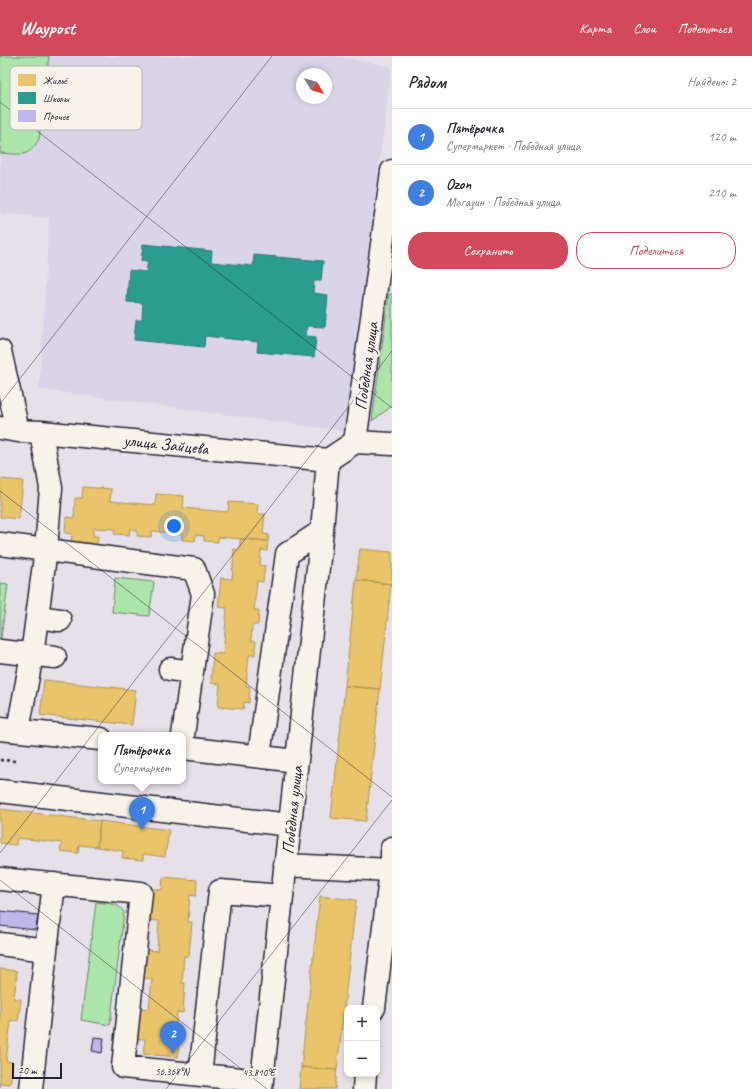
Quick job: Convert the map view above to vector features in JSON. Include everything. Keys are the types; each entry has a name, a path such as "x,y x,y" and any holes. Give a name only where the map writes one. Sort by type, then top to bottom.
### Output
{"street":[{"name":"Победная улица","path":"355,442 385,280 392,171"},
{"name":"улица Зайцева","path":"0,351 9,430 328,460"},
{"path":"42,432 51,488 46,549 32,655 9,730 98,739"},
{"path":"328,460 355,442 392,444"},
{"name":"Победная улица","path":"261,1085 322,531 328,460"},
{"path":"259,756 287,554 322,531"},
{"path":"0,544 194,569 203,594 183,732"},
{"path":"37,617 60,620"},
{"path":"0,651 55,657"},
{"path":"170,669 192,672"},
{"path":"186,748 297,760"},
{"path":"0,791 290,825"},
{"path":"375,1005 386,960 392,848"},
{"path":"285,865 392,870"},
{"path":"0,879 141,893 123,1067 200,1075 261,1085"},
{"path":"31,1089 54,884"},
{"path":"200,1075 220,891 282,896"},
{"path":"0,944 46,950"},
{"path":"364,1089 366,1077"}],"path":[{"path":"0,760 17,761"}],"shaded area":[{"path":"0,56 336,56 392,67 344,431 39,389 49,218 0,213"}],"green space":[{"path":"0,56 49,56 48,66 10,66 10,130 40,130 39,139 31,150 23,154 0,153"},
{"path":"389,294 392,294 392,406 372,421"},
{"path":"115,578 154,582 149,616 112,612"},
{"path":"0,583 8,584 1,638 0,638"},
{"path":"96,902 116,905 122,909 124,913 110,1025 81,1020"}],"building: Жильё":[{"path":"0,479 23,481 19,519 0,517"},
{"path":"83,487 111,489 110,501 155,505 156,494 184,496 183,508 228,512 229,502 258,504 257,514 265,514 263,534 269,535 268,541 218,537 218,542 204,541 204,536 196,535 195,541 182,540 182,534 152,531 151,537 137,536 137,530 130,529 129,535 114,534 115,529 94,528 93,536 98,536 97,545 71,543 72,534 65,533 66,517 74,518 75,498 82,498"},
{"path":"240,539 268,541 267,551 261,550 260,565 265,566 263,582 257,581 254,610 259,610 258,625 252,625 251,641 256,641 255,655 249,655 246,686 250,686 249,703 244,702 243,709 218,707 220,684 211,683 213,653 223,654 227,608 218,607 221,578 232,579 234,549 240,550"},
{"path":"360,549 392,552 392,584 356,580"},
{"path":"356,580 391,584 380,689 345,686"},
{"path":"44,680 136,690 132,725 40,715"},
{"path":"345,686 380,689 366,821 331,818"},
{"path":"0,809 100,821 97,847 79,845 78,853 60,851 62,843 17,838 16,845 0,843"},
{"path":"100,821 169,830 165,857 143,854 143,860 122,858 123,851 97,847"},
{"path":"163,877 197,880 196,896 190,895 188,922 192,922 189,956 184,956 182,983 185,983 183,1013 177,1012 175,1041 179,1041 178,1057 143,1054 145,1039 137,1039 140,1008 149,1009 152,979 143,978 146,950 157,951 159,921 150,920 153,889 162,890"},
{"path":"320,896 356,900 337,1070 301,1067"},
{"path":"0,969 17,971 14,999 21,999 18,1021 11,1020 6,1061 13,1062 10,1084 0,1083"},
{"path":"301,1067 337,1070 335,1089 299,1089"}],"building: Школы":[{"path":"143,244 212,251 211,262 253,266 254,255 323,261 321,281 314,281 313,293 328,295 325,327 307,326 306,336 316,337 314,357 257,352 258,342 205,336 204,347 134,340 136,320 142,320 143,303 127,302 129,270 146,272 148,261 141,261"}],"building: Прочее":[{"path":"0,911 38,915 36,930 0,926"},
{"path":"94,1037 104,1038 102,1053 92,1051"}],"place":[{"name":"Пятёрочка","path":"142,830"},
{"name":"Ozon","path":"173,1054"}]}
